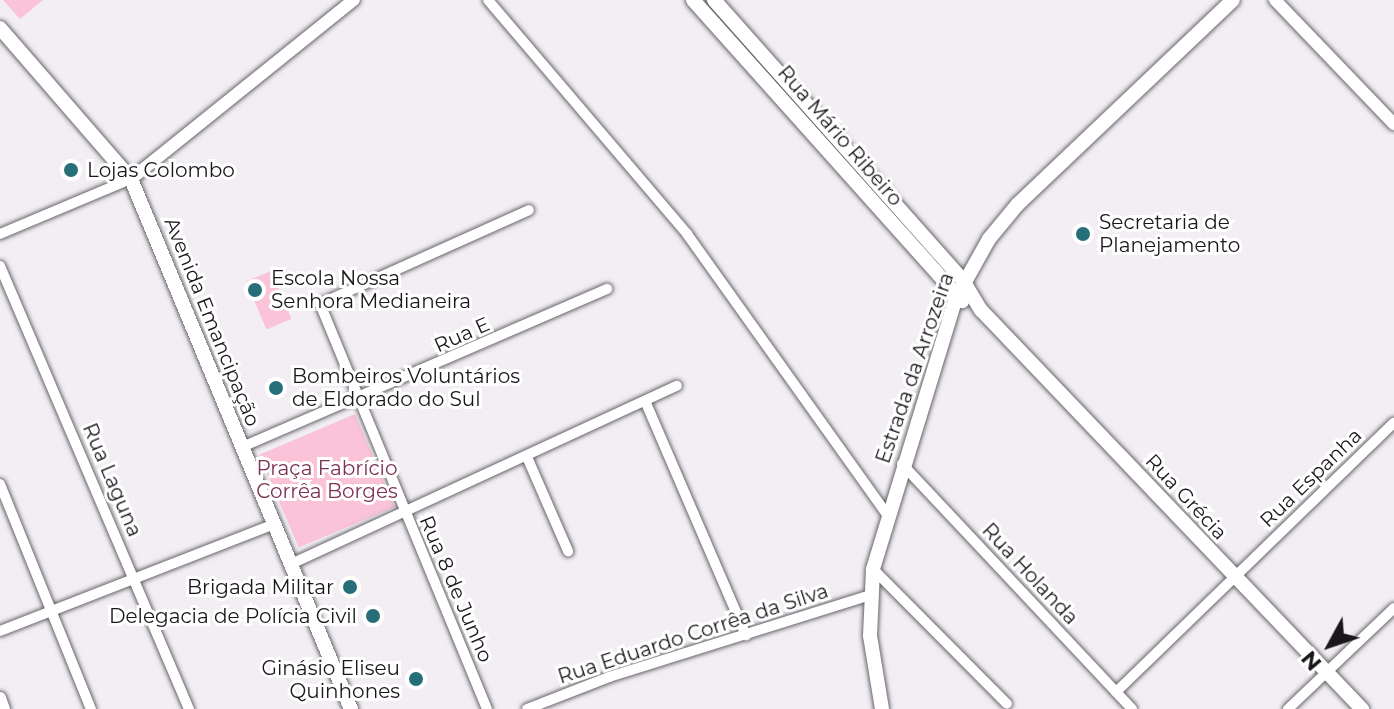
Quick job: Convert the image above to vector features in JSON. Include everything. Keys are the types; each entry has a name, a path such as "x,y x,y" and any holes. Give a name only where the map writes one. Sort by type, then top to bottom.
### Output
{"main road":[{"name":"Rua Mário Ribeiro","path":"693,0 956,298"},
{"name":"Rua Mário Ribeiro","path":"714,0 964,282"},
{"name":"Estrada da Arrozeira","path":"882,709 870,636 873,569 886,513 956,298 1018,204 1233,0"},
{"name":"Avenida Emancipação","path":"0,28 131,179 351,709"},
{"path":"752,67 765,57"},
{"name":"Rua Grécia","path":"964,282 981,310 1362,709"},
{"name":"Rua Grécia","path":"956,298 981,310"}],"street":[{"path":"0,234 131,179 354,0"},
{"path":"488,0 687,234 886,513"},
{"path":"1275,0 1394,124"},
{"name":"Rua 8 de Junho","path":"487,709 320,304 529,210"},
{"name":"Rua Laguna","path":"0,266 189,709"},
{"name":"Rua E","path":"242,447 359,401 607,289"},
{"path":"291,564 646,403 677,386"},
{"path":"646,403 746,635"},
{"name":"Rua Espanha","path":"1116,692 1394,423"},
{"path":"527,457 568,551"},
{"name":"Rua Holanda","path":"902,464 1132,709"},
{"path":"0,484 91,709"},
{"path":"0,631 135,581 274,524"},
{"path":"873,569 1007,704"},
{"name":"Rua Eduardo Corrêa da Silva","path":"527,709 609,677 871,595"},
{"path":"1288,709 1394,608"},
{"path":"0,698 4,709"}],"green space":[{"path":"3,0 43,0 20,19"},
{"path":"271,271 291,319 266,329 246,282"},
{"name":"Praça Fabrício Corrêa Borges","path":"355,414 394,507 299,548 259,455"}],"place":[{"name":"Lojas Colombo","path":"71,170"},
{"name":"Secretaria de Planejamento","path":"1083,234"},
{"name":"Escola Nossa Senhora Medianeira","path":"255,290"},
{"name":"Bombeiros Voluntários de Eldorado do Sul","path":"276,388"},
{"name":"Brigada Militar","path":"350,587"},
{"name":"Delegacia de Polícia Civil","path":"373,616"},
{"name":"Ginásio Eliseu Quinhones","path":"416,679"}]}
